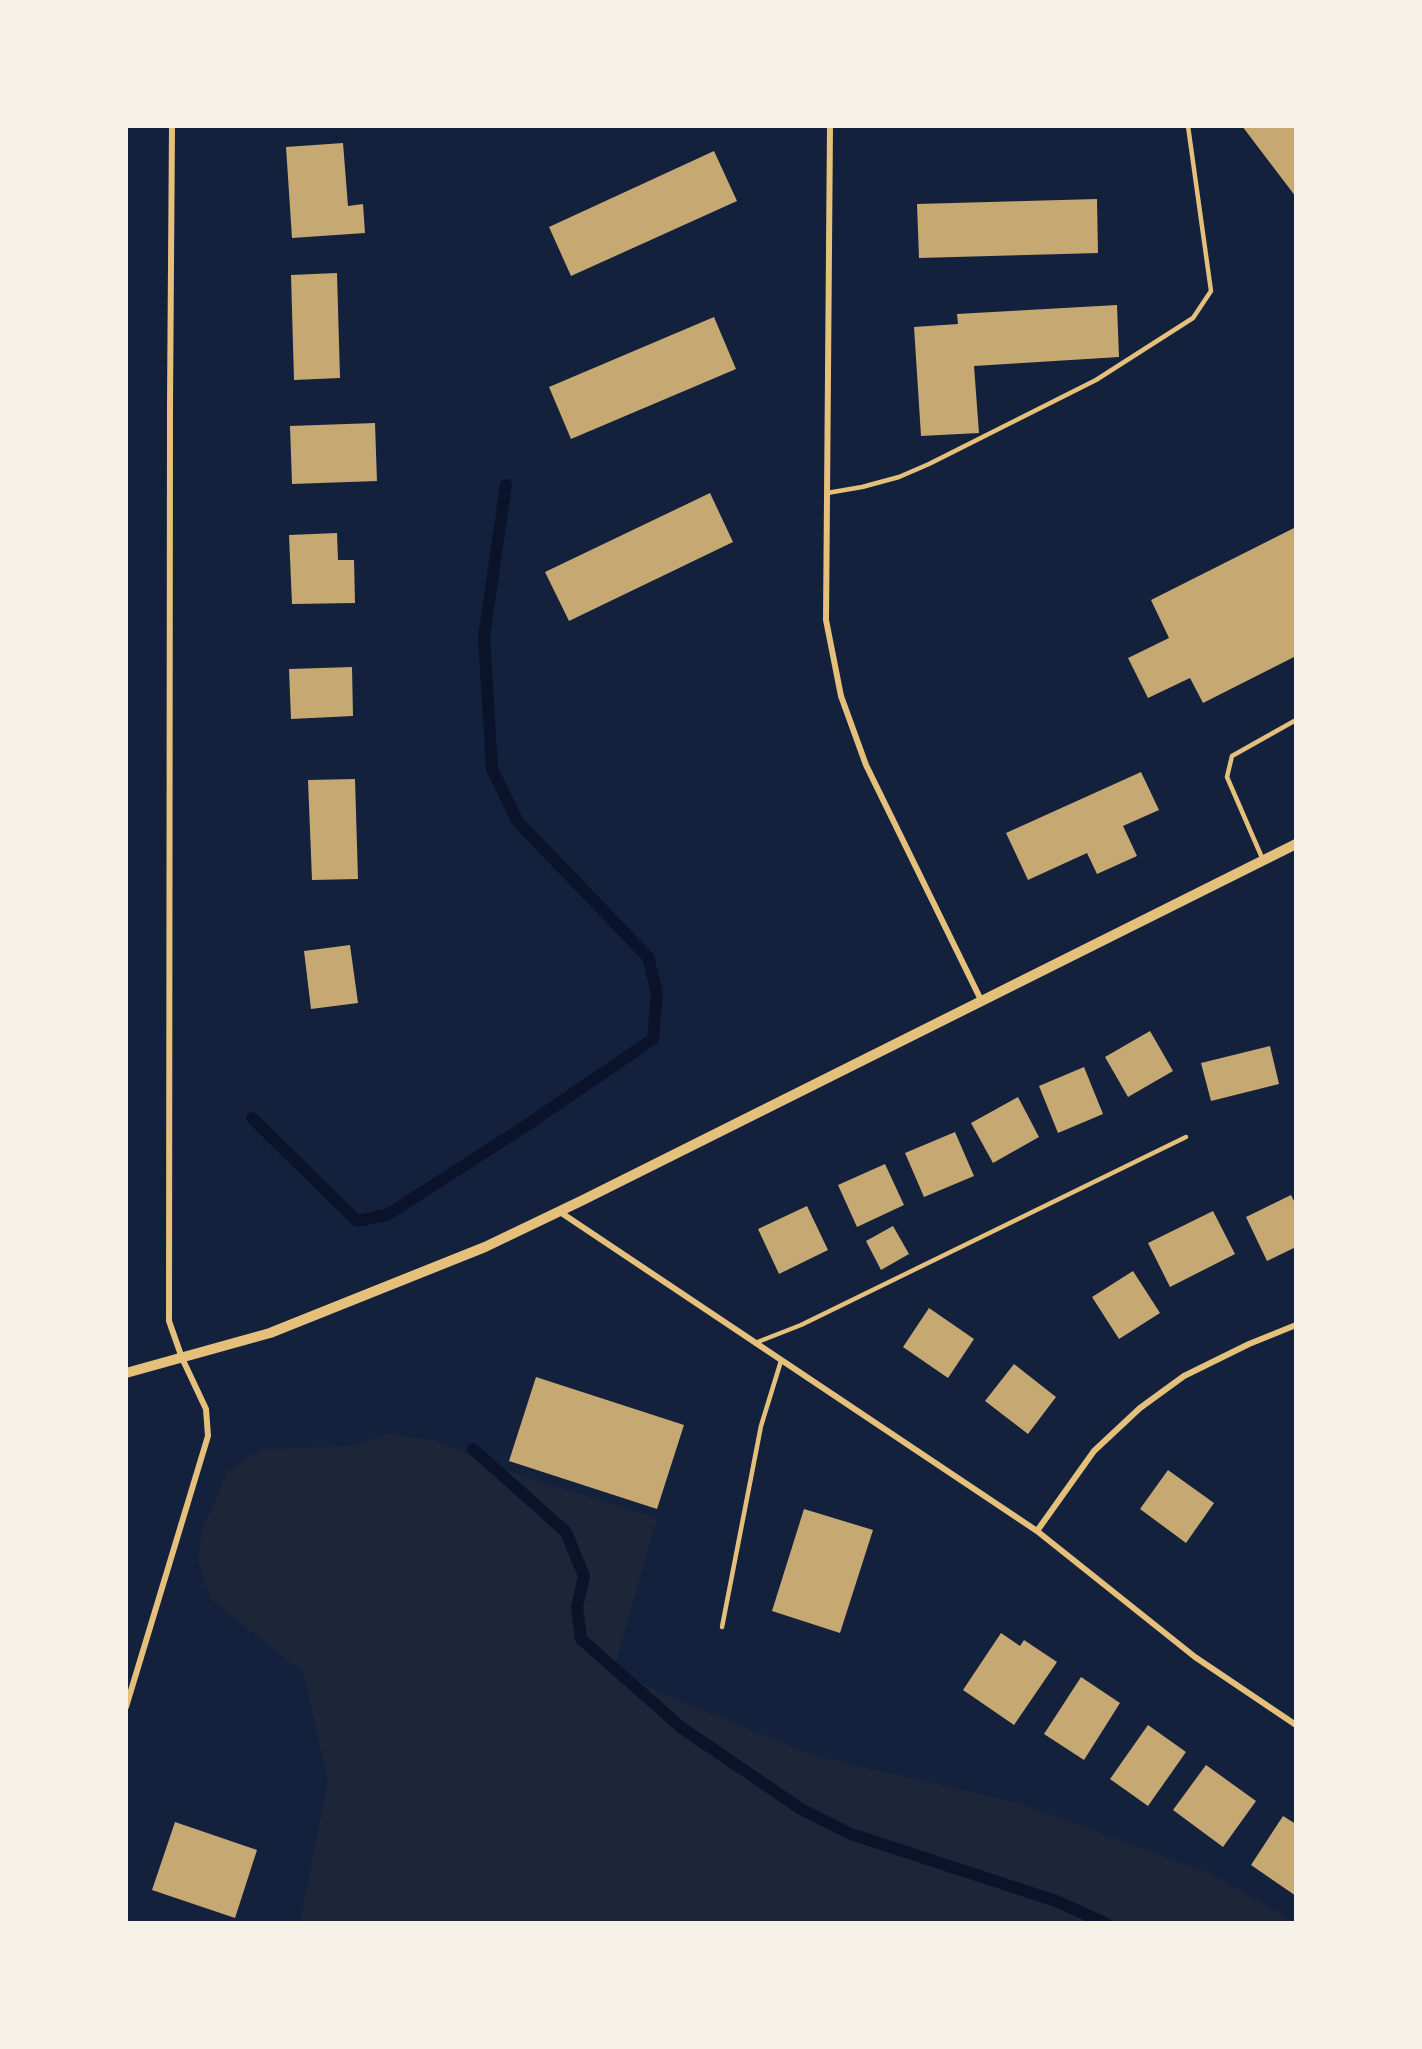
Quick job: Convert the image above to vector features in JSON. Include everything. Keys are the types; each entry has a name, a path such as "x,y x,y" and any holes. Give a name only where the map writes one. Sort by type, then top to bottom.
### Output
{"street":[{"path":"126,1707 208,1437 206,1409 182,1358 170,1321 172,126"},
{"path":"830,126 826,620 841,696 866,765 981,1000"},
{"path":"126,1373 270,1333 420,1274 560,1212 1296,844"},
{"path":"560,1212 1037,1531 1195,1657 1296,1725"},
{"path":"1037,1531 1094,1451 1140,1408 1184,1376 1249,1344 1296,1325"}],"lane":[{"path":"827,493 899,477 929,464 1096,380 1193,318 1211,291 1188,126"},
{"path":"1263,860 1227,777 1232,756 1296,720"},
{"path":"755,1343 801,1325 1186,1137"},
{"path":"722,1627 762,1426 781,1361"}],"shaded area":[{"path":"387,1434 434,1440 510,1472 657,1518 614,1668 664,1694 815,1756 1019,1803 1207,1872 1296,1923 300,1923 328,1781 303,1672 211,1600 198,1560 202,1531 228,1471 262,1449 349,1446"}],"building":[{"path":"1242,126 1296,126 1296,197"},
{"path":"343,143 348,206 363,204 365,233 292,238 286,147"},
{"path":"714,151 737,201 571,276 549,227"},
{"path":"1097,199 1098,253 919,258 917,204"},
{"path":"337,273 340,378 294,380 291,275"},
{"path":"1117,305 1119,357 974,366 979,433 921,436 914,327 958,324 957,314"},
{"path":"714,317 736,369 571,439 549,387"},
{"path":"375,423 377,481 292,484 290,426"},
{"path":"710,493 733,542 569,621 545,572"},
{"path":"1296,527 1296,656 1203,703 1190,678 1148,698 1128,658 1169,638 1151,600"},
{"path":"337,533 338,560 354,560 355,603 292,604 289,535"},
{"path":"352,667 353,716 291,719 289,669"},
{"path":"1141,772 1159,810 1123,826 1137,856 1097,874 1087,853 1028,880 1006,833"},
{"path":"355,779 358,879 312,880 308,780"},
{"path":"350,945 358,1003 311,1009 304,951"},
{"path":"1150,1031 1173,1071 1128,1097 1105,1057"},
{"path":"1270,1046 1279,1084 1211,1101 1201,1063"},
{"path":"1084,1067 1103,1114 1058,1133 1039,1086"},
{"path":"1018,1097 1039,1137 993,1163 971,1123"},
{"path":"955,1132 974,1176 924,1197 905,1153"},
{"path":"885,1164 904,1205 857,1227 838,1185"},
{"path":"1291,1195 1296,1205 1296,1247 1267,1261 1246,1217"},
{"path":"807,1206 828,1250 779,1274 758,1229"},
{"path":"1213,1211 1235,1254 1170,1287 1148,1243"},
{"path":"893,1226 909,1254 881,1270 866,1241"},
{"path":"1133,1271 1160,1313 1119,1339 1092,1297"},
{"path":"929,1308 974,1339 948,1378 903,1347"},
{"path":"1014,1364 1056,1397 1028,1434 985,1401"},
{"path":"536,1377 684,1425 657,1509 509,1461"},
{"path":"1168,1470 1214,1503 1186,1543 1140,1509"},
{"path":"804,1509 873,1530 840,1633 772,1611"},
{"path":"1001,1633 1020,1646 1024,1640 1057,1662 1014,1725 963,1690"},
{"path":"1081,1677 1120,1703 1084,1760 1044,1734"},
{"path":"1148,1725 1186,1752 1148,1806 1110,1779"},
{"path":"1206,1765 1256,1801 1223,1847 1173,1810"},
{"path":"1283,1816 1296,1824 1296,1896 1251,1865"},
{"path":"175,1822 257,1850 235,1918 152,1890"}],"waterway":[{"path":"252,1118 357,1221 387,1215 527,1125 653,1039 657,993 648,957 518,822 492,769 484,637 506,485"},
{"path":"473,1449 566,1532 584,1576 577,1607 581,1639 682,1728 801,1809 851,1834 1056,1901 1105,1923"}]}
